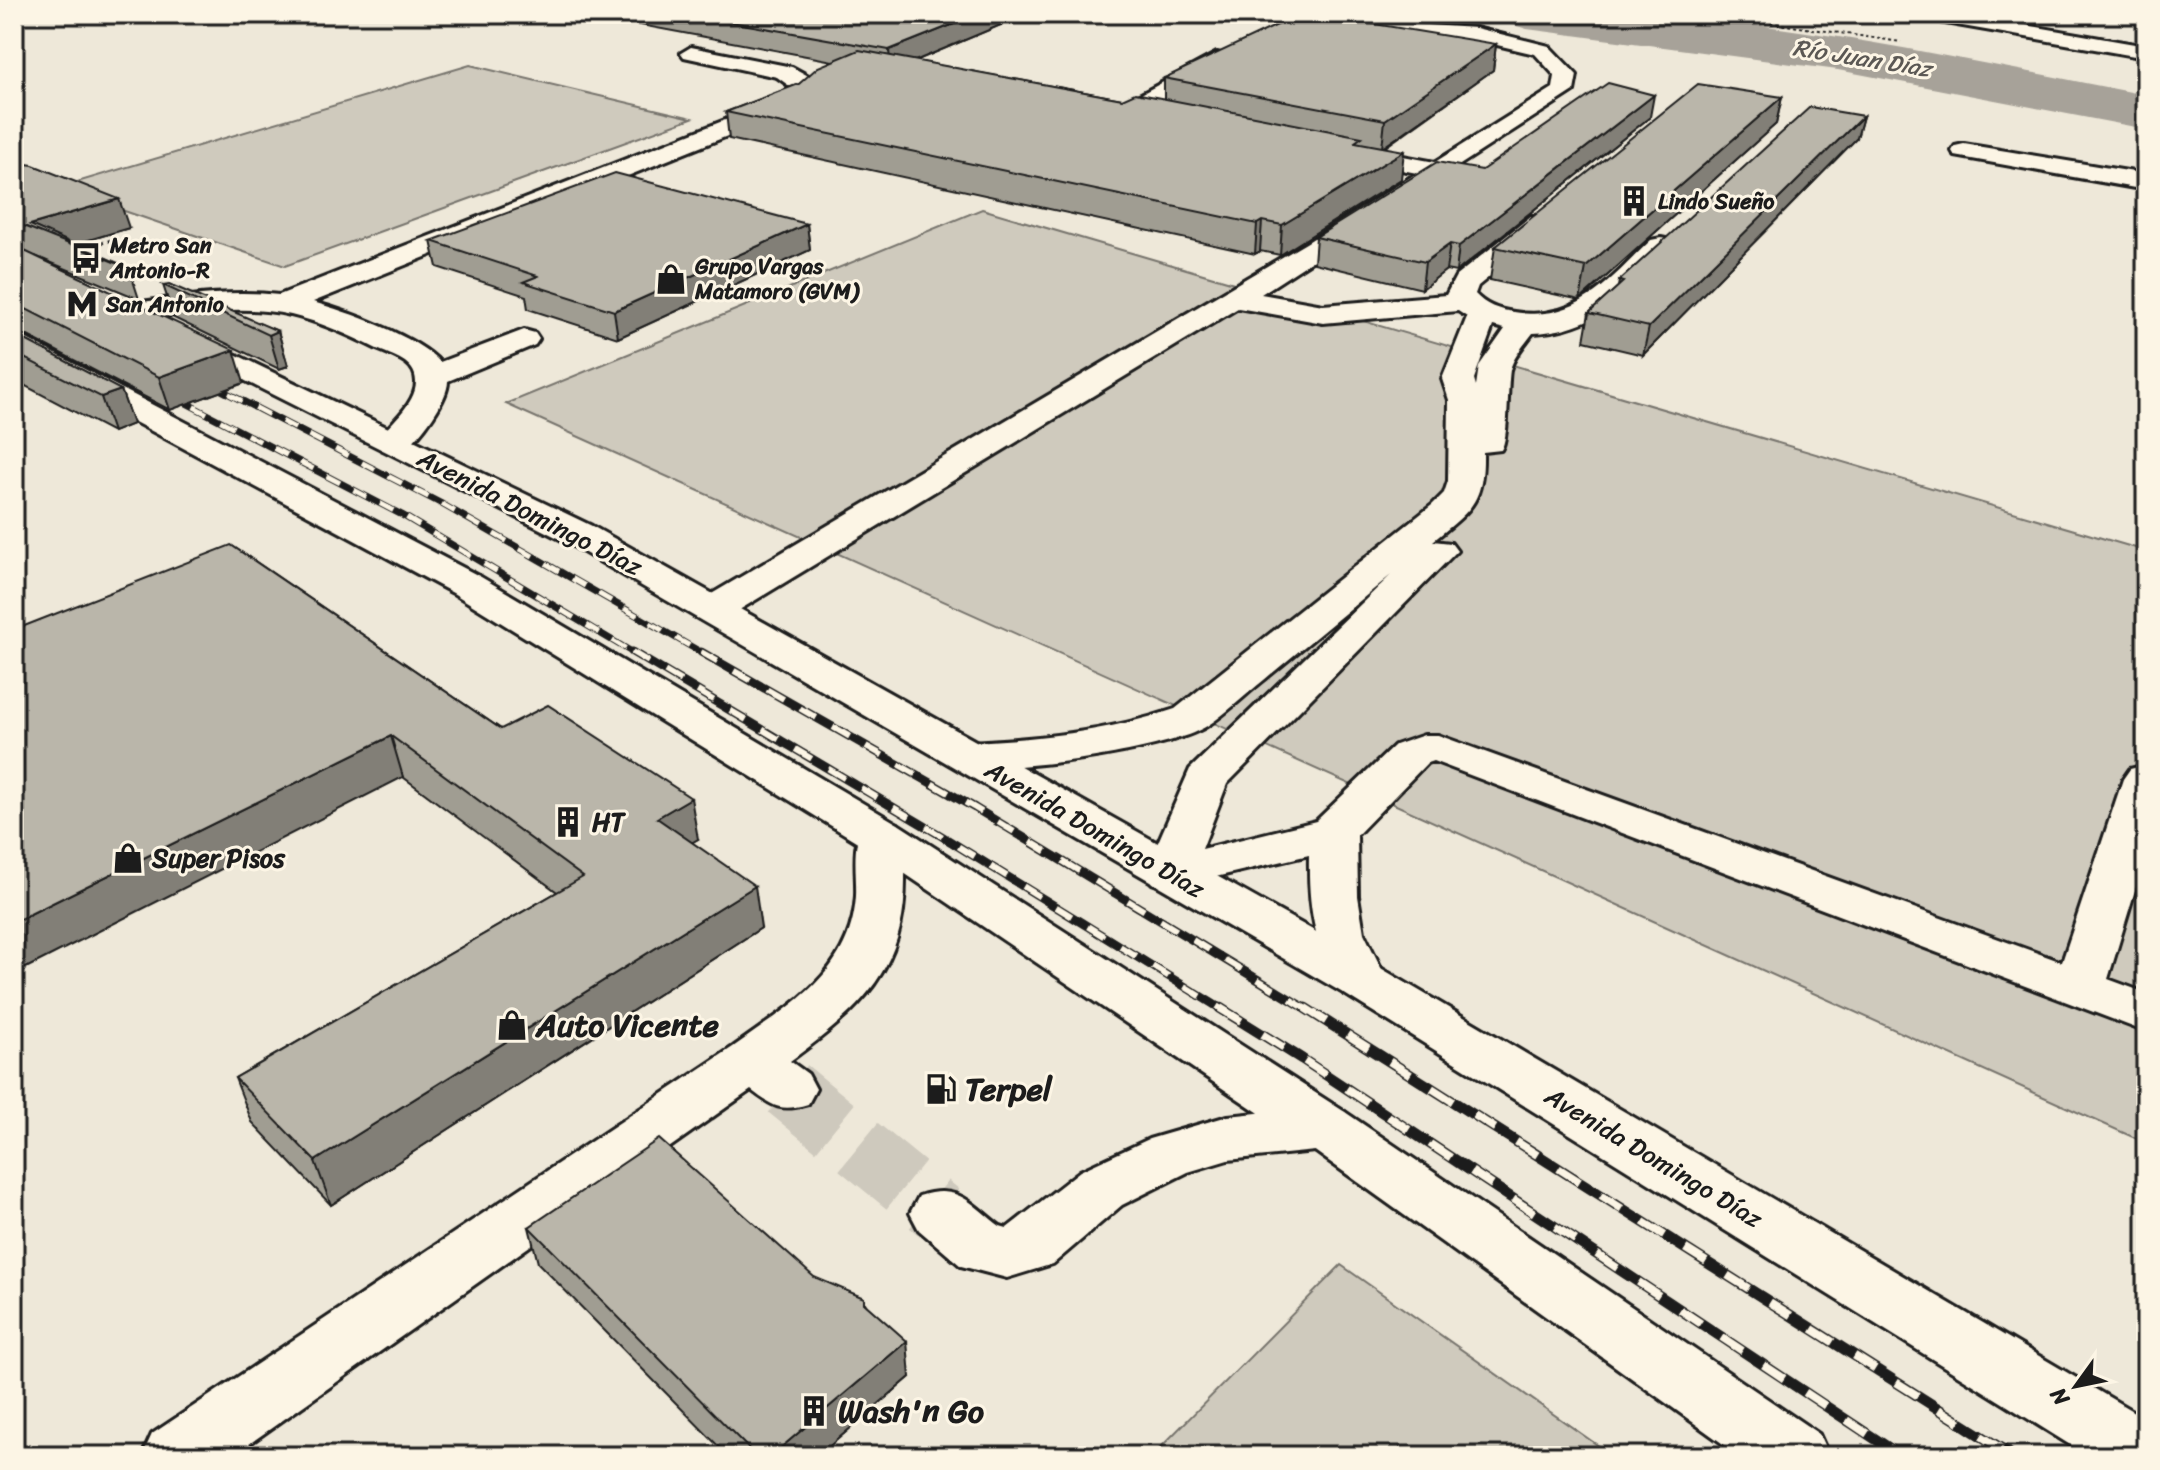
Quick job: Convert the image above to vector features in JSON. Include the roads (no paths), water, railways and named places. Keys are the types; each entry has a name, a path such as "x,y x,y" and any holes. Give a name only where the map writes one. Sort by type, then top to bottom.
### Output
{"main road":[{"path":"1928,14 2146,52"},
{"path":"712,610 1232,298 1563,91 1566,75 1542,50 1476,34 1324,26"},
{"path":"1208,125 1146,113 1138,105 1241,44"},
{"path":"283,304 777,108 806,92 806,84 784,72 691,53"},
{"path":"1315,146 1438,170"},
{"path":"1964,151 2146,182"},
{"path":"1474,308 1460,294 1466,282 1561,205"},
{"path":"1232,298 1323,314 1474,308 1524,323 1575,319 1591,310 1685,224"},
{"name":"Avenida Domingo Díaz","path":"283,304 113,303 579,534 1361,980 2146,1455"},
{"path":"283,304 311,310 416,355 430,365 434,375 432,391 393,442"},
{"path":"966,755 1021,753 1073,746 1152,732 1190,718 1445,513 1461,496 1466,481 1465,400 1458,379 1474,308"},
{"path":"1169,872 1206,779 1488,503 1488,421 1495,366 1524,323"},
{"path":"434,375 524,339"},
{"path":"14,345 467,585 881,835 1325,1128 1795,1456"},
{"path":"1169,872 1251,855 1333,832 1411,754 1424,748 1438,748 2146,1013"},
{"path":"2079,988 2129,887 2145,787"},
{"path":"1333,832 1333,896 1339,933 1361,980"},
{"path":"176,1456 770,1075 838,996 866,957 879,918 881,835"},
{"path":"940,1213 983,1248 1007,1253 1031,1246 1101,1188 1170,1155 1228,1138 1325,1128"}],"waterway":[{"name":"Río Juan Díaz","path":"1527,14 1683,32 1838,55 2146,112"}],"tunnel":[{"path":"788,1089 940,1213"}],"railway":[{"path":"202,380 440,503 704,654"},
{"path":"167,393 402,515 635,654"},
{"path":"632,652 940,835 1223,1010"},
{"path":"701,652 975,808 1308,1010"},
{"path":"1220,1008 1302,1059 1901,1456"},
{"path":"1305,1008 2013,1456"}],"place":[{"name":"Lindo Sueño","path":"1634,201"},
{"name":"Metro San Antonio-R","path":"86,258"},
{"name":"Grupo Vargas Matamoro (GVM)","path":"671,279"},
{"name":"San Antonio","path":"82,304"},
{"name":"HT","path":"568,822"},
{"name":"Super Pisos","path":"128,858"},
{"name":"Auto Vicente","path":"512,1025"},
{"name":"Terpel","path":"941,1089"},
{"name":"Wash'n Go","path":"814,1411"}]}
